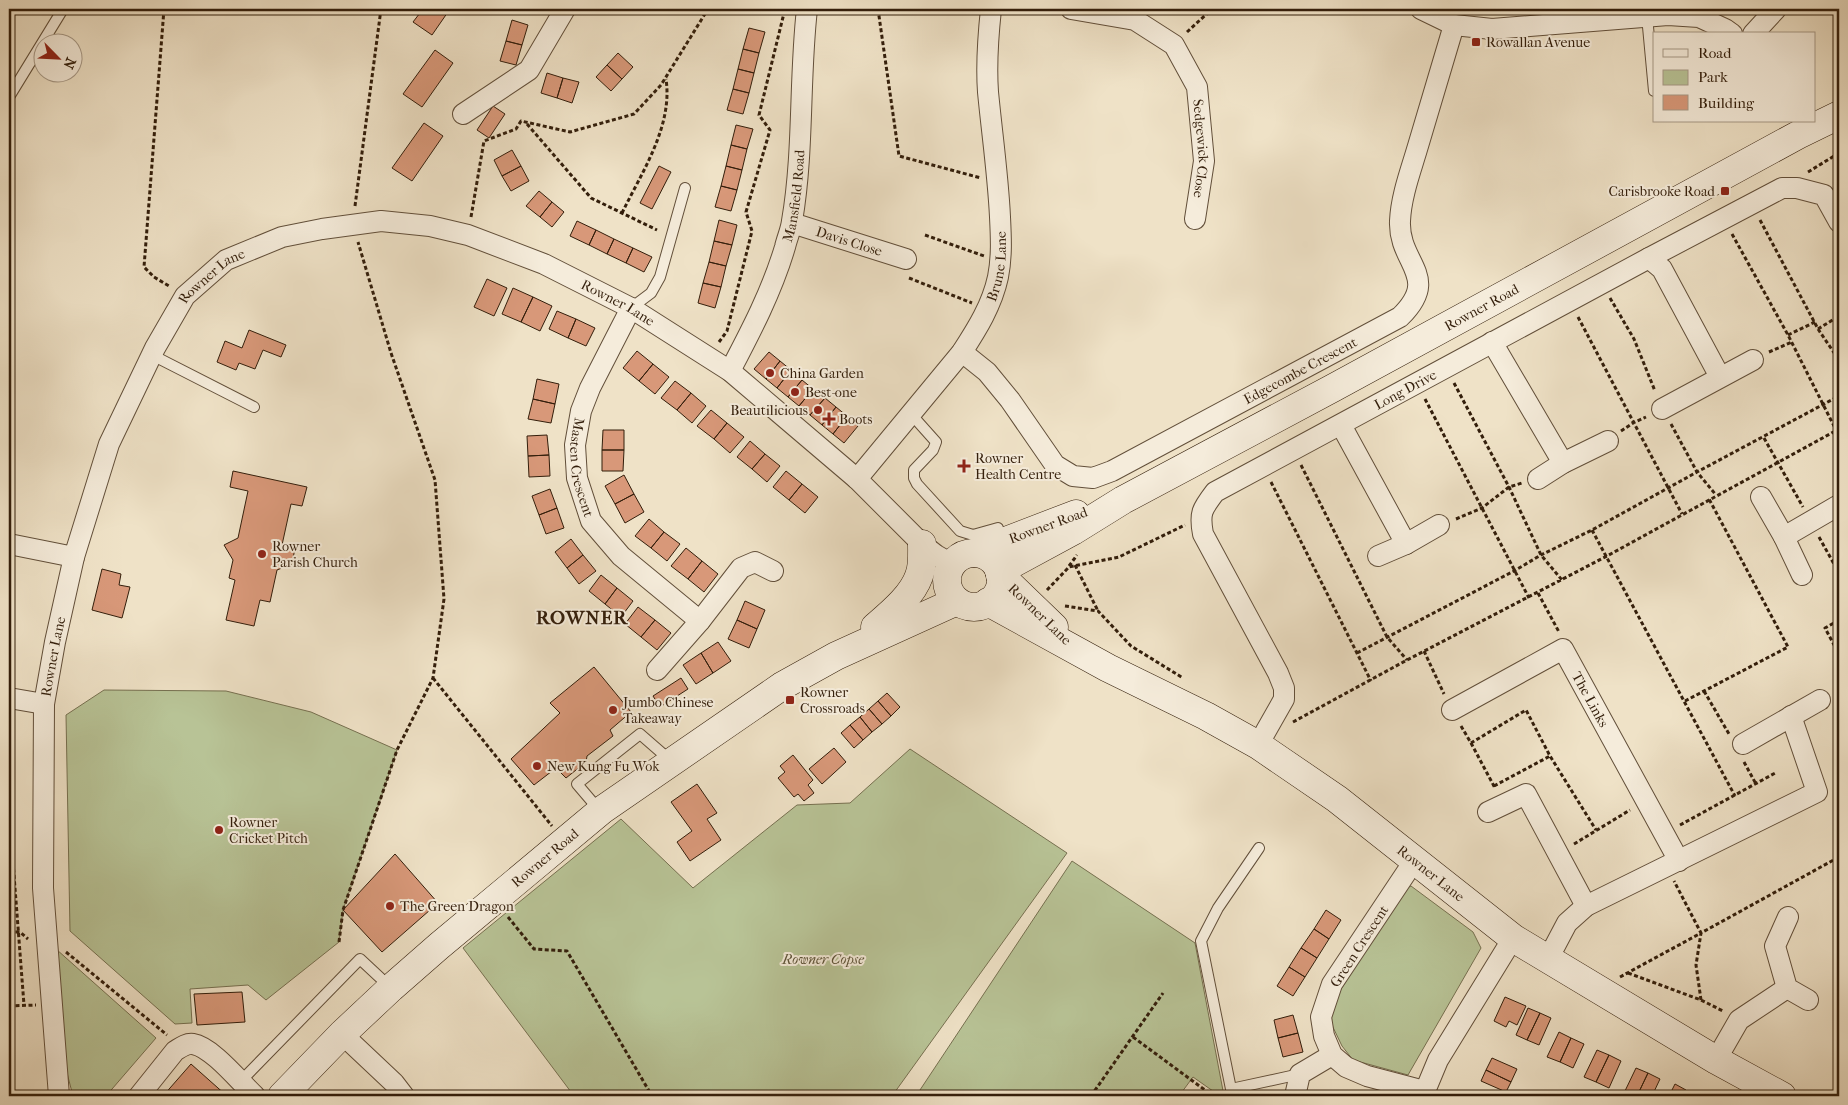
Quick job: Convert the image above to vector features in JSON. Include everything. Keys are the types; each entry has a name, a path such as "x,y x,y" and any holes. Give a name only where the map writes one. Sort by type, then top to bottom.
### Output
{"main road":[{"name":"Rowner Road","path":"1816,122 1839,115"},
{"name":"Rowner Road","path":"1000,573 1073,532 1123,500 1350,379 1794,128 1815,122"},
{"name":"Rowner Road","path":"836,656 875,627 958,576 1067,516 1123,500"},
{"path":"1033,595 1028,578 1040,561 1073,532"},
{"path":"875,627 898,606 919,577 922,564 922,544"},
{"name":"Rowner Lane","path":"958,576 982,554 989,558 995,563 1000,573 1033,595 1032,607 1080,652"},
{"path":"958,576 965,605 973,606 988,602 998,590 1000,573"},
{"name":"Rowner Road","path":"282,1096 342,1034 391,988 600,812 782,686 836,656 958,576"},
{"name":"Rowner Lane","path":"988,602 1108,668 1206,716 1258,745 1337,799 1513,938 1716,1060 1782,1096"}],"street":[{"path":"463,114 529,70 566,9"},
{"name":"Mansfield Road","path":"730,371 760,314 774,280 792,222 800,154 806,9"},
{"name":"Brune Lane","path":"857,479 962,352 976,331 987,309 998,277 1002,249 986,53 992,9"},
{"name":"Sedgewick Close","path":"1071,9 1135,20 1174,45 1197,87 1204,161 1195,219"},
{"path":"1421,9 1454,25 1492,28 1668,14 1699,17 1728,32"},
{"path":"1756,32 1776,9"},
{"name":"Edgecombe Crescent","path":"962,352 987,372 1010,400 1055,465 1073,476 1093,478 1112,471 1400,317 1411,306 1419,290 1419,276 1402,243 1400,221 1406,187 1454,25"},
{"name":"Long Drive","path":"1258,745 1284,699 1284,688 1278,673 1203,534 1200,518 1205,504 1215,492 1782,188 1797,188 1824,195 1839,222"},
{"name":"Rowner Lane","path":"59,1096 43,888 44,704 55,642 74,557 109,444 152,355 185,296 226,260 282,237 352,224 381,222 430,226 468,234 544,264 631,308 730,371 857,479 922,544 958,576"},
{"name":"Davis Close","path":"792,222 908,269"},
{"path":"1649,258 1662,269 1720,377"},
{"name":"Masten Crescent","path":"631,308 590,388 581,411 575,445 577,478 591,521 621,556 700,621"},
{"path":"1492,342 1563,463"},
{"path":"1662,409 1752,360"},
{"path":"1341,425 1406,544"},
{"path":"1538,479 1563,463 1608,441"},
{"path":"1762,497 1802,575"},
{"path":"1784,537 1839,505"},
{"path":"1378,556 1406,544 1439,525"},
{"path":"9,544 74,557"},
{"path":"657,670 700,621 741,568 755,562 773,571"},
{"path":"1452,710 1563,649"},
{"name":"The Links","path":"1563,649 1664,833 1673,864"},
{"path":"9,698 44,704"},
{"path":"1738,746 1820,700"},
{"path":"1548,960 1567,923 1586,906 1817,792 1791,716"},
{"path":"1496,808 1526,794 1586,906"},
{"name":"Green Crescent","path":"1332,1054 1324,1036 1321,1017 1332,984 1414,861"},
{"path":"1788,917 1775,946 1787,988 1808,1000"},
{"path":"1295,1096 1300,1074 1332,1054 1346,1066 1367,1076 1423,1094 1438,1060 1513,938"},
{"path":"1716,1060 1739,1020 1787,988"},
{"path":"342,1034 404,1096"},
{"path":"139,1096 175,1052 191,1043 208,1050 255,1096"}],"lane":[{"path":"9,97 63,9"},
{"path":"1648,16 1653,78"},
{"path":"631,308 651,293 660,276 684,188"},
{"path":"152,355 254,408"},
{"path":"911,414 936,442 933,450 914,470 914,478 917,484 960,531 973,535 998,528"},
{"path":"600,812 577,784 640,734 672,762"},
{"path":"1259,848 1218,908 1201,941 1231,1089 1300,1074"},
{"path":"240,1082 360,959 391,988"}],"path":[{"path":"164,9 144,267 154,277 185,296"},
{"path":"340,942 343,910 397,750 433,678 444,599 435,480 391,353 352,224 381,9"},
{"path":"468,234 484,141 516,128 521,121 570,132 634,114 666,78 708,9"},
{"path":"710,357 726,331 752,231 746,212 770,130 759,114 785,9"},
{"path":"877,9 899,156 998,183"},
{"path":"1174,45 1212,9"},
{"path":"622,213 662,129 668,93 666,78"},
{"path":"526,122 591,198 657,230"},
{"path":"1797,188 1806,172 1839,153"},
{"path":"1752,221 1758,217 1818,328 1839,360"},
{"path":"1723,237 1738,229"},
{"path":"1278,711 1293,722 1407,660 1608,556 1838,429 1732,232"},
{"path":"925,235 1000,261"},
{"path":"908,269 987,309"},
{"path":"1601,301 1618,293"},
{"path":"1574,310 1682,514"},
{"path":"1818,328 1839,316"},
{"path":"1788,336 1816,322"},
{"path":"1752,360 1792,342"},
{"path":"1445,384 1453,381 1509,487 1541,555 1562,580"},
{"path":"1423,396 1529,598"},
{"path":"1357,653 1541,555 1592,530 1839,396"},
{"path":"1608,441 1633,423 1662,409"},
{"path":"1299,463 1387,637 1407,660"},
{"path":"1277,476 1270,480 1371,681"},
{"path":"1439,525 1482,508 1509,487 1538,479"},
{"path":"1685,701 1788,647 1709,499"},
{"path":"1033,595 1069,566 1119,557 1190,523"},
{"path":"1592,530 1608,556 1735,796"},
{"path":"1075,565 1098,611 1131,646 1184,678"},
{"path":"1538,593 1566,644 1563,649"},
{"path":"1063,605 1098,611"},
{"path":"1839,620 1825,628 1839,654"},
{"path":"1424,652 1452,710 1494,786 1496,808"},
{"path":"433,678 564,841"},
{"path":"1704,692 1738,746 1756,784"},
{"path":"1471,743 1526,710 1550,756 1596,830"},
{"path":"1494,786 1550,756"},
{"path":"1664,833 1777,772"},
{"path":"1558,854 1646,801"},
{"path":"9,810 20,932 24,1005"},
{"path":"1597,988 1628,973 1839,857"},
{"path":"1673,864 1701,933 1696,965 1701,1000"},
{"path":"494,900 534,949 566,952 652,1096"},
{"path":"9,932 20,932"},
{"path":"47,936 182,1047"},
{"path":"1628,973 1701,1000 1739,1020"},
{"path":"1091,1096 1162,993"},
{"path":"9,1006 52,1004"},
{"path":"1133,1037 1213,1096"}],"green space":[{"name":"Rowner Cricket Pitch","path":"104,690 226,691 311,712 397,750 343,910 339,942 266,1000 248,985 190,989 192,1023 175,1024 70,931 66,715"},
{"name":"Rowner Copse","path":"910,749 1067,853 892,1096 574,1096 463,948 621,819 693,888 797,805 850,803"},
{"path":"1072,861 1195,943 1224,1096 1220,1096 1193,1077 1179,1096 916,1096"},
{"path":"1411,886 1473,932 1481,948 1408,1075 1353,1060 1342,1046 1330,1021 1333,1002 1387,916 1397,892"},
{"path":"56,949 156,1038 106,1096 73,1096 67,1073"}],"building":[{"path":"423,9 450,9 432,35 413,22"},
{"path":"512,20 528,25 522,45 506,41"},
{"path":"749,28 765,32 759,53 743,49"},
{"path":"506,41 522,45 516,65 500,61"},
{"path":"743,49 759,53 754,73 738,69"},
{"path":"435,50 453,63 422,107 403,94"},
{"path":"618,53 633,67 622,79 607,65"},
{"path":"607,65 622,79 611,91 596,77"},
{"path":"738,69 754,73 749,93 733,89"},
{"path":"547,73 563,78 557,98 541,93"},
{"path":"563,78 579,82 572,103 557,98"},
{"path":"733,89 749,93 743,114 727,110"},
{"path":"493,106 505,114 489,138 477,130"},
{"path":"424,123 443,136 412,181 392,168"},
{"path":"736,125 753,129 747,149 731,145"},
{"path":"731,145 747,149 742,170 726,166"},
{"path":"512,150 521,166 502,176 494,160"},
{"path":"521,166 529,181 511,191 502,176"},
{"path":"659,166 671,172 652,209 640,203"},
{"path":"726,166 742,170 737,190 721,186"},
{"path":"721,186 737,190 731,211 715,207"},
{"path":"539,191 552,202 540,217 526,206"},
{"path":"552,202 564,212 552,227 540,217"},
{"path":"719,220 737,225 732,245 714,241"},
{"path":"577,221 596,230 589,245 570,236"},
{"path":"596,230 614,239 607,254 589,245"},
{"path":"614,239 633,248 626,263 607,254"},
{"path":"714,241 732,245 726,266 709,262"},
{"path":"633,248 652,257 644,272 626,263"},
{"path":"709,262 726,266 721,287 703,283"},
{"path":"487,279 507,288 494,316 474,307"},
{"path":"703,283 721,287 715,308 698,303"},
{"path":"513,288 533,297 521,322 502,314"},
{"path":"533,297 552,306 540,331 521,322"},
{"path":"557,311 576,319 568,338 549,329"},
{"path":"576,319 595,328 586,346 568,338"},
{"path":"249,330 286,345 281,357 263,350 255,369 239,363 236,370 217,362 225,341 242,348"},
{"path":"637,351 653,364 639,381 623,368"},
{"path":"769,352 780,361 766,379 754,369"},
{"path":"780,361 791,370 777,388 766,379"},
{"path":"653,364 669,377 655,394 639,381"},
{"path":"791,370 802,380 788,397 777,388"},
{"path":"537,379 559,384 555,404 533,399"},
{"path":"802,380 813,389 799,406 788,397"},
{"path":"675,381 691,393 677,410 661,398"},
{"path":"813,389 825,398 810,415 799,406"},
{"path":"691,393 706,406 692,423 677,410"},
{"path":"825,398 836,407 822,425 810,415"},
{"path":"533,399 555,404 551,423 528,419"},
{"path":"836,407 847,416 833,434 822,425"},
{"path":"711,410 727,423 714,439 697,426"},
{"path":"847,416 858,426 844,443 833,434"},
{"path":"727,423 744,437 730,453 714,439"},
{"path":"603,430 624,430 624,450 602,450"},
{"path":"547,435 549,455 528,456 527,436"},
{"path":"750,441 765,454 752,469 737,457"},
{"path":"602,450 624,450 623,471 602,471"},
{"path":"765,454 780,466 767,482 752,469"},
{"path":"549,455 550,476 529,477 528,456"},
{"name":"Rowner Parish Church","path":"233,471 307,487 302,506 291,504 282,545 295,548 292,564 277,570 270,602 260,600 254,626 226,620 235,580 229,578 233,560 224,545 238,538 248,491 230,487"},
{"path":"786,471 802,484 789,500 773,487"},
{"path":"624,475 634,494 615,504 605,486"},
{"path":"802,484 818,497 805,513 789,500"},
{"path":"550,489 557,508 539,515 532,496"},
{"path":"634,494 644,512 625,523 615,504"},
{"path":"557,508 564,528 546,534 539,515"},
{"path":"649,519 664,532 651,548 635,536"},
{"path":"664,532 680,544 667,561 651,548"},
{"path":"571,539 583,555 567,568 555,552"},
{"path":"686,548 702,561 688,579 671,566"},
{"path":"583,555 596,571 579,584 567,568"},
{"path":"702,561 718,574 704,592 688,579"},
{"path":"102,569 121,574 119,585 130,587 122,618 92,610"},
{"path":"601,575 617,588 605,604 589,591"},
{"path":"617,588 633,601 621,617 605,604"},
{"path":"745,601 765,610 757,629 737,620"},
{"path":"638,607 655,620 641,637 625,624"},
{"path":"655,620 671,633 657,650 641,637"},
{"path":"737,620 757,629 749,648 728,639"},
{"path":"718,642 731,661 713,673 701,653"},
{"path":"701,653 713,673 696,684 683,665"},
{"path":"594,667 631,712 610,730 613,736 587,756 586,762 566,778 556,768 534,785 511,759 560,713 550,703"},
{"path":"681,678 688,689 660,707 653,696"},
{"path":"887,693 900,707 891,716 878,701"},
{"path":"878,701 891,716 882,724 869,709"},
{"path":"869,709 882,724 872,732 860,717"},
{"path":"860,717 872,732 863,740 850,725"},
{"path":"850,725 863,740 854,748 841,733"},
{"path":"834,748 846,762 822,784 809,769"},
{"path":"793,755 813,780 808,785 814,793 804,801 798,794 794,797 778,778 785,772 780,766"},
{"path":"697,784 717,813 707,819 721,840 690,861 677,842 692,831 671,802"},
{"name":"The Green Dragon","path":"395,854 438,903 382,952 343,910"},
{"path":"1326,910 1341,920 1329,939 1314,929"},
{"path":"1314,929 1329,939 1317,958 1301,948"},
{"path":"1301,948 1317,958 1305,977 1289,967"},
{"path":"1289,967 1305,977 1293,996 1277,986"},
{"path":"242,992 245,1022 197,1025 194,994"},
{"path":"1505,997 1526,1006 1517,1025 1509,1021 1506,1027 1494,1021"},
{"path":"1528,1008 1540,1013 1527,1040 1516,1035"},
{"path":"1540,1013 1551,1018 1539,1045 1527,1040"},
{"path":"1293,1015 1298,1033 1278,1038 1274,1020"},
{"path":"1559,1032 1571,1038 1560,1062 1547,1057"},
{"path":"1298,1033 1303,1052 1283,1057 1278,1038"},
{"path":"1571,1038 1584,1044 1573,1068 1560,1062"},
{"path":"1597,1050 1609,1055 1596,1082 1584,1077"},
{"path":"1609,1055 1621,1061 1609,1088 1596,1082"},
{"path":"1492,1058 1517,1069 1511,1082 1486,1070"},
{"path":"191,1064 227,1096 163,1096"},
{"path":"1636,1068 1648,1073 1637,1096 1631,1096 1624,1093"},
{"path":"1486,1070 1511,1082 1506,1092 1481,1081"},
{"path":"1648,1073 1660,1079 1652,1096 1637,1096"},
{"path":"1675,1084 1686,1090 1683,1096 1669,1096"}],"place":[{"name":"Rowallan Avenue","path":"1476,42"},
{"name":"Carisbrooke Road","path":"1725,191"},
{"name":"China Garden","path":"770,373"},
{"name":"Best-one","path":"795,392"},
{"name":"Beautilicious","path":"818,410"},
{"name":"Boots","path":"829,419"},
{"name":"Rowner Health Centre","path":"964,466"},
{"name":"Rowner Parish Church","path":"262,554"},
{"name":"Rowner Crossroads","path":"790,700"},
{"name":"Jumbo Chinese Takeaway","path":"613,710"},
{"name":"New Kung Fu Wok","path":"537,766"},
{"name":"Rowner Cricket Pitch","path":"219,830"},
{"name":"The Green Dragon","path":"390,906"}],"district":[{"name":"ROWNER","path":"582,617"}]}
